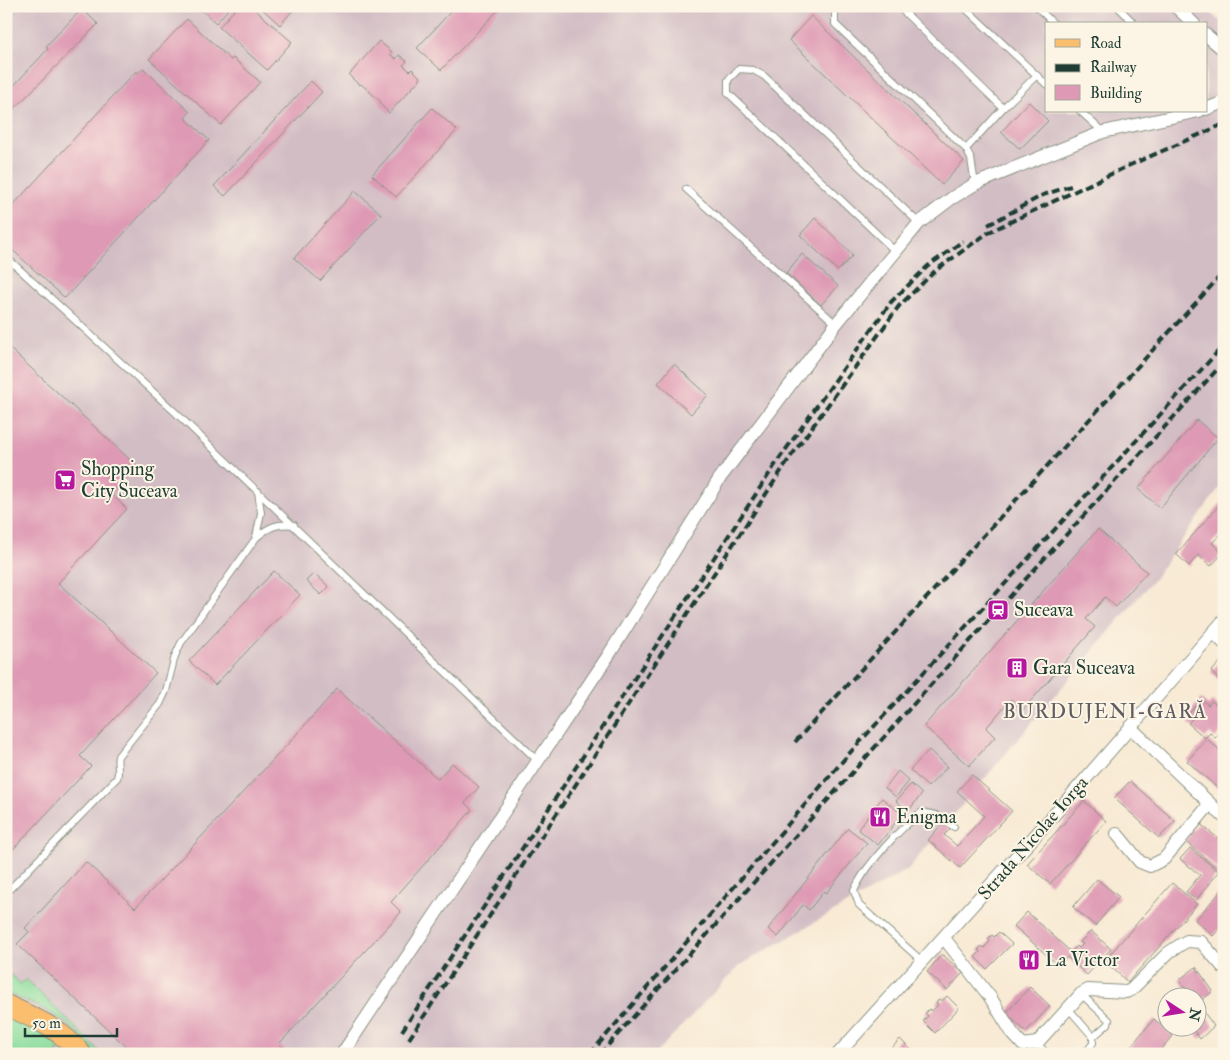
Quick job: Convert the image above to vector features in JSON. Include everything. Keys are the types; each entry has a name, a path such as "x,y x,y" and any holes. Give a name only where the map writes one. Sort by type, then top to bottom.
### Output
{"main road":[{"path":"6,1005 61,1033 71,1041 81,1054"}],"street":[{"path":"1175,6 1192,22"},
{"path":"1208,36 1224,50"},
{"path":"1208,107 1224,102"},
{"path":"342,1054 608,656 720,478 836,324 919,223 939,207 975,184 1103,132 1194,112"},
{"name":"Strada Nicolae Iorga","path":"838,1054 923,962 1224,620"},
{"path":"1213,632 1224,643"},
{"path":"1130,727 1224,817"},
{"path":"1117,834 1140,862 1150,866 1164,859 1210,804"},
{"path":"944,938 990,997 1023,1049 1037,1042 1081,994 1088,990 1126,992 1131,990 1168,953 1187,941 1201,942 1224,968"}],"lane":[{"path":"838,6 835,11 835,24 966,149 971,159 975,184"},
{"path":"898,6 1004,108"},
{"path":"963,6 1045,83"},
{"path":"1036,6 1052,22"},
{"path":"1117,6 1133,22"},
{"path":"895,251 728,93 728,80 739,69 753,70 764,76 919,223"},
{"path":"966,149 1036,76"},
{"path":"1081,112 1103,132"},
{"path":"686,189 836,324"},
{"path":"6,257 176,413 538,761"},
{"path":"256,538 261,513 258,491"},
{"path":"6,893 117,778 119,772 118,756 158,707 163,698 178,647 256,538 270,527 283,524 294,525"},
{"path":"923,962 859,906 854,891 860,877 909,822 922,812 936,814 954,827"},
{"path":"1081,994 1109,1020 1108,1024 1093,1037"},
{"path":"1068,1008 1093,1037 1093,1043 1085,1054"},
{"path":"1037,1042 1047,1054"}],"shaded area":[{"path":"6,6 1204,6 1219,21 1224,15 1224,481 1154,579 908,869 739,966 655,1054 6,1054"}],"green space":[{"path":"11,975 21,984 26,979 102,1054 95,1054 66,1023 56,1016 6,993 6,981"},
{"path":"6,1012 58,1042 58,1054 6,1054"}],"building":[{"path":"197,6 231,6 216,23"},
{"path":"238,6 251,6 292,42 267,70 219,27"},
{"path":"259,6 291,6 294,9 280,25"},
{"path":"456,6 502,6 441,70 417,48"},
{"path":"82,9 98,24 11,112 6,107 6,94 48,49 46,46"},
{"path":"811,16 964,161 942,185 789,40"},
{"path":"187,19 231,60 233,58 260,82 221,125 149,59"},
{"path":"379,41 392,52 390,54 396,59 399,55 407,61 403,65 410,71 412,69 421,78 389,113 380,104 381,102 349,75"},
{"path":"143,68 190,112 185,118 209,140 65,298 6,244 6,213 136,71 138,73"},
{"path":"311,81 322,92 225,196 214,186"},
{"path":"1029,102 1048,121 1020,149 1001,132"},
{"path":"432,108 457,130 396,197 372,175"},
{"path":"355,191 381,214 320,281 294,258"},
{"path":"815,218 853,255 838,271 800,235"},
{"path":"802,254 838,286 821,305 786,273"},
{"path":"6,345 137,466 111,494 127,509 58,583 156,673 80,756 91,766 6,857"},
{"path":"674,364 708,395 691,414 658,383"},
{"path":"1197,420 1218,438 1160,508 1138,489"},
{"path":"1224,500 1224,531 1212,543 1223,553 1211,566 1198,555 1189,566 1176,554"},
{"name":"Gara Suceava","path":"1098,529 1147,572 1116,607 1105,597 1086,619 1095,627 1023,710 1011,699 986,728 995,737 969,766 924,726"},
{"path":"274,571 300,595 215,685 189,661"},
{"path":"314,573 329,587 321,595 306,581"},
{"path":"1224,658 1224,685 1211,672"},
{"path":"337,689 438,779 452,763 479,787 465,803 472,810 391,902 401,912 279,1044 286,1050 283,1054 134,1054 17,944 29,932 25,928 86,862 135,908"},
{"path":"1201,699 1208,705 1212,701 1224,711 1224,728 1215,738 1210,733 1205,738 1188,723 1192,719 1188,715"},
{"path":"1207,739 1224,754 1224,794 1187,761"},
{"path":"929,750 947,767 928,787 910,770"},
{"path":"898,771 909,781 896,797 885,788"},
{"path":"972,775 1012,811 960,868 928,840 943,823 950,829 944,835 957,846 984,816 957,791"},
{"path":"1130,781 1175,821 1159,838 1114,798"},
{"path":"911,784 922,794 908,811 896,801"},
{"path":"882,798 902,814 878,845 858,829"},
{"path":"1084,801 1106,821 1050,884 1027,864"},
{"path":"1199,823 1224,843 1224,863 1218,869 1185,841"},
{"path":"848,828 867,843 826,893 824,891 809,910 803,905 778,937 768,929"},
{"path":"1190,848 1219,872 1196,900 1186,892 1200,875 1180,859"},
{"path":"1097,879 1119,897 1095,926 1073,907"},
{"path":"1172,883 1197,904 1128,982 1104,961"},
{"path":"1224,888 1224,924 1213,936 1195,920"},
{"path":"1027,912 1071,952 1077,946 1079,948 1083,944 1080,942 1091,931 1111,949 1101,960 1099,958 1095,962 1097,964 1087,975 1067,957 1059,966 1014,926"},
{"path":"999,932 1012,944 987,969 975,957 980,952 978,950 982,946 984,948 990,941 988,939 992,935 994,937"},
{"path":"942,954 963,973 947,990 927,972"},
{"path":"1196,967 1213,991 1208,995 1208,988 1185,988 1179,980"},
{"path":"1030,987 1050,1006 1026,1032 1006,1013"},
{"path":"947,996 959,1008 935,1033 923,1021 928,1016 925,1013 929,1009 932,1011 938,1005 936,1003 939,999 942,1001"},
{"path":"1208,1018 1214,1026 1208,1032"},
{"path":"1154,1019 1158,1023 1158,1038 1171,1038 1157,1054 1124,1054"},
{"path":"900,1039 915,1054 886,1054"}],"railway":[{"path":"409,1039 787,462 899,306 936,270 989,232 1128,166 1224,124"},
{"path":"988,225 1043,195 1074,185"},
{"path":"402,1031 779,459 891,302 928,266 963,241"},
{"path":"795,742 1224,272"},
{"path":"590,1054 847,756 1224,345"},
{"path":"600,1054 1023,582 1224,362"}],"place":[{"name":"Shopping City Suceava","path":"65,480"},
{"name":"Suceava","path":"998,610"},
{"name":"Gara Suceava","path":"1017,668"},
{"name":"Enigma","path":"880,817"},
{"name":"La Victor","path":"1029,960"}],"district":[{"name":"BURDUJENI-GARĂ","path":"1105,711"}]}
